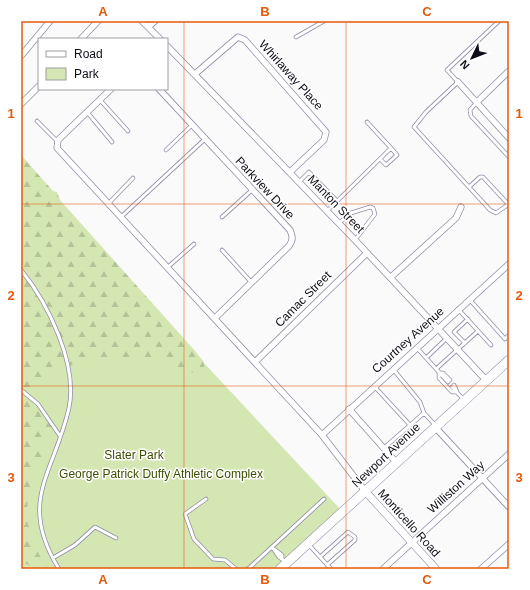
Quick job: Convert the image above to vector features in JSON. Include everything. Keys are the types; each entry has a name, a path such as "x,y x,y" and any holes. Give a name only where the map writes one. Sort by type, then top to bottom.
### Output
{"main road":[{"name":"Newport Avenue","path":"283,563 308,543 509,360"}],"street":[{"path":"21,56 50,21"},
{"path":"82,38 98,21"},
{"path":"142,21 159,38"},
{"path":"148,27 155,21"},
{"name":"Whirlaway Place","path":"195,74 238,37 245,40 326,132 324,140 290,172"},
{"name":"Manton Street","path":"168,47 391,277 486,380"},
{"path":"477,102 509,71"},
{"path":"458,82 509,138"},
{"path":"21,104 38,87"},
{"path":"110,90 58,142 57,148 322,435 365,491"},
{"name":"Parkview Drive","path":"160,90 290,230 292,240 252,283 215,318"},
{"path":"391,277 456,218 461,207"},
{"name":"Camac Street","path":"255,362 367,253"},
{"name":"Courtney Avenue","path":"322,435 458,309 509,264"},
{"path":"349,409 396,462"},
{"path":"435,426 509,507"},
{"name":"Williston Way","path":"383,569 509,454"},
{"name":"Monticello Road","path":"365,491 436,569"},
{"path":"481,569 509,544"}],"lane":[{"path":"296,37 324,21"},
{"path":"469,187 480,177 483,177 509,204 496,213 469,187 414,127 415,122 458,82 447,70 499,21"},
{"path":"100,99 128,131"},
{"path":"477,102 470,110 471,116 509,157"},
{"path":"87,112 112,142"},
{"path":"37,121 58,142"},
{"path":"367,122 397,155 386,165 380,159"},
{"path":"166,150 192,125"},
{"path":"121,217 205,139"},
{"path":"327,211 391,148"},
{"path":"299,182 309,172 337,201"},
{"path":"109,203 133,178"},
{"path":"222,217 252,190"},
{"path":"338,223 351,213 370,207 373,208 376,214 355,240"},
{"path":"168,267 194,244"},
{"path":"222,250 252,283"},
{"path":"21,270 37,292 48,313 67,364 70,383 69,407 43,482 39,510 40,525 44,539 59,569"},
{"path":"469,299 505,339 509,335"},
{"path":"458,309 491,345"},
{"path":"465,343 454,332 468,319"},
{"path":"436,369 478,331"},
{"path":"426,358 447,338"},
{"path":"417,347 439,373 449,381"},
{"path":"393,369 420,402 424,413 435,426"},
{"path":"439,373 439,378 448,388 452,392 457,392"},
{"path":"374,386 410,425"},
{"path":"453,386 464,400"},
{"path":"21,390 38,404 60,436"},
{"path":"384,448 424,413"},
{"path":"206,499 185,514 194,539 213,559 225,560 236,569"},
{"path":"248,569 273,548 324,499"},
{"path":"53,558 75,545 95,527 116,538"},
{"path":"320,557 348,532 355,537 355,540 327,565"},
{"path":"308,543 331,569"},
{"path":"273,548 274,552 283,563"}],"green space":[{"path":"21,155 53,191 57,192 60,200 196,352 203,361 206,373 202,375 181,370 157,359 115,361 90,357 79,359 68,368 46,371 43,374 40,384 29,395 36,400 58,431 48,441 28,492 27,521 37,551 48,569 35,569 27,564 21,564"},
{"name":"Slater Park","path":"21,167 342,511 279,569 21,569"}],"park label":[{"name":"George Patrick Duffy Athletic Complex","path":"161,474"}]}
